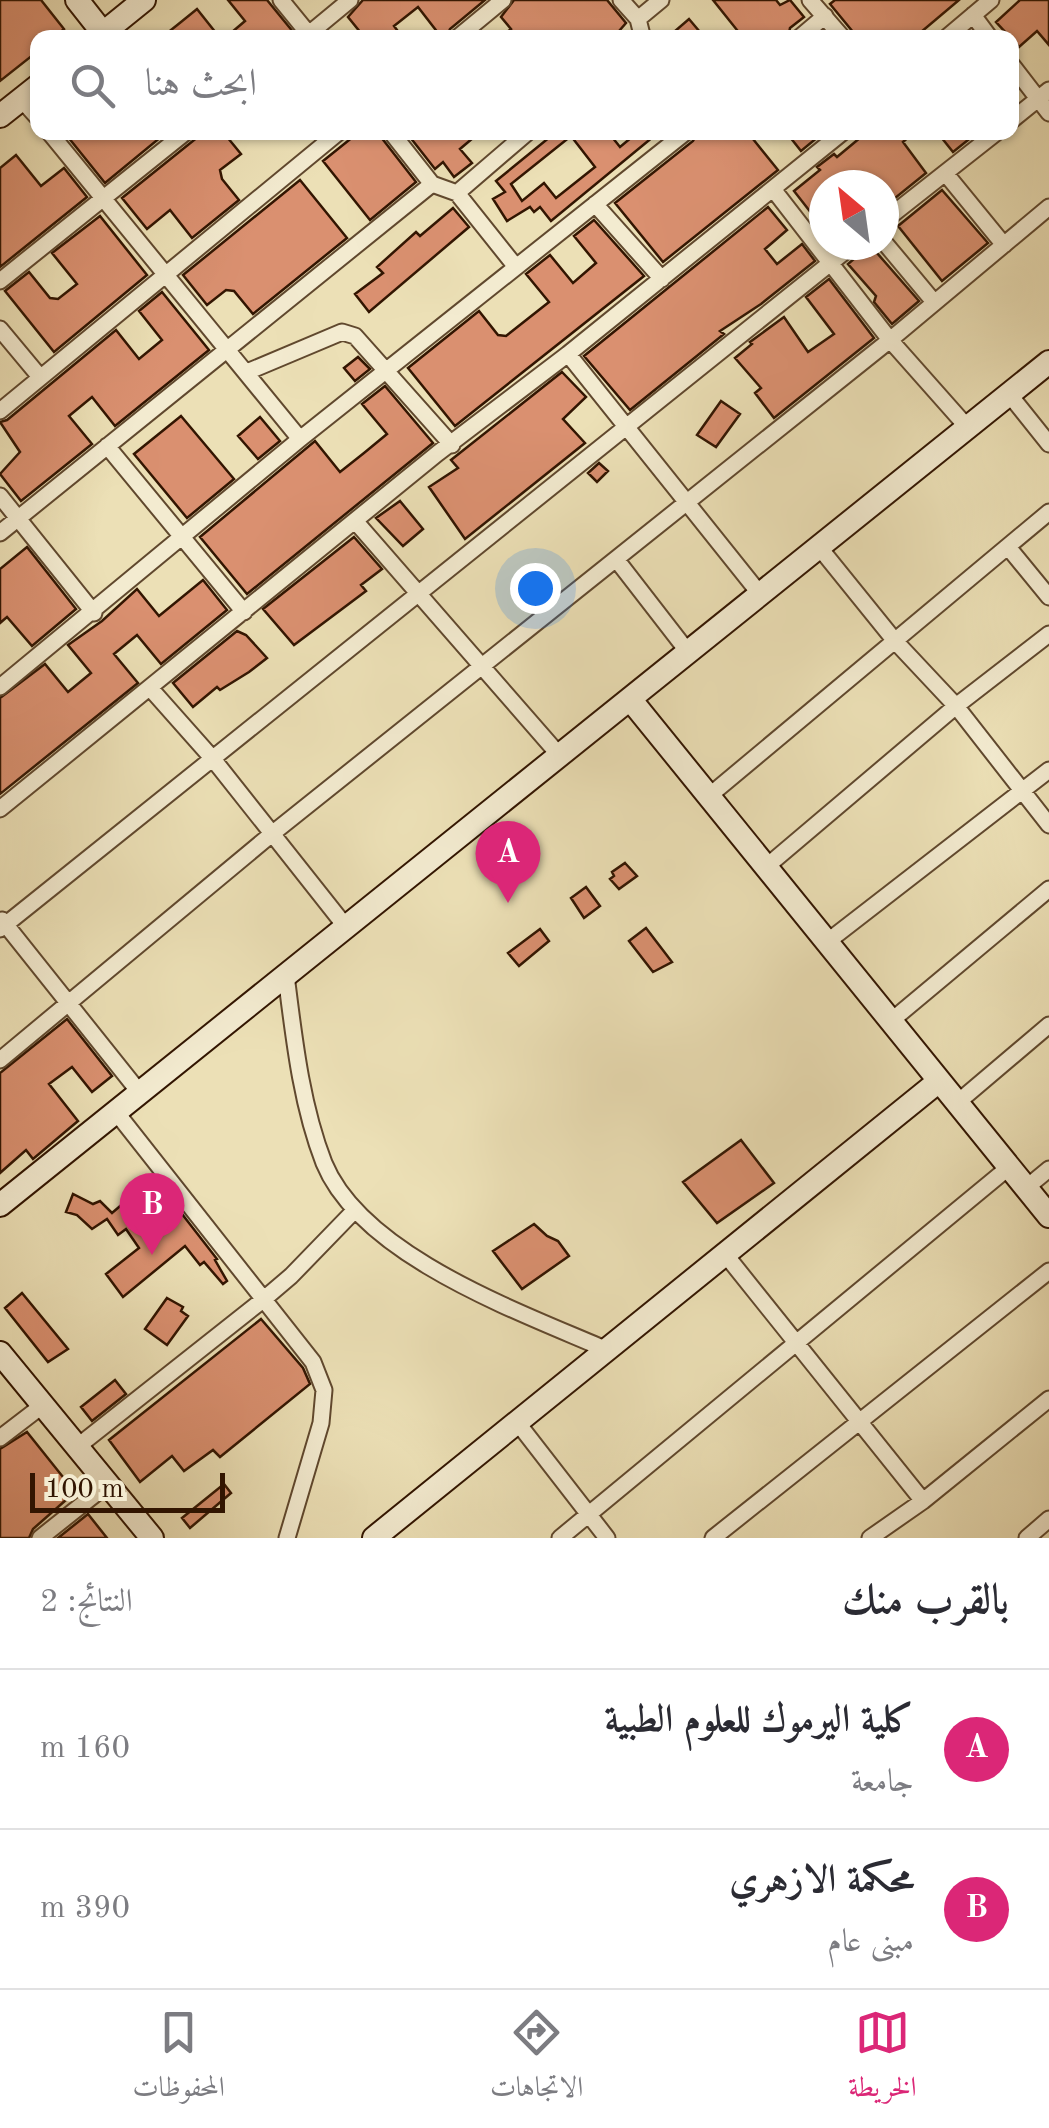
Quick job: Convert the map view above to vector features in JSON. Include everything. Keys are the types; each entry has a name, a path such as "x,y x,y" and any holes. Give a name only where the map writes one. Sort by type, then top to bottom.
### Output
{"street":[{"path":"77,0 97,30"},
{"path":"106,30 144,0"},
{"path":"281,0 304,30"},
{"path":"316,30 350,0"},
{"path":"467,30 504,0"},
{"path":"622,0 639,30"},
{"path":"641,30 661,0"},
{"path":"811,0 836,30"},
{"path":"955,30 991,0"},
{"path":"973,15 984,30"},
{"path":"808,30 824,16"},
{"path":"1019,71 1044,94 1049,113"},
{"path":"0,116 29,93"},
{"path":"1019,114 1044,94"},
{"path":"56,140 300,439"},
{"path":"0,282 176,140"},
{"path":"0,412 329,140"},
{"path":"397,140 432,184 457,194 516,267"},
{"path":"457,194 519,140"},
{"path":"0,688 300,439 676,140"},
{"path":"0,809 833,140"},
{"path":"899,209 986,140"},
{"path":"946,174 1004,244"},
{"path":"0,533 432,184"},
{"path":"772,189 890,340 968,428"},
{"path":"595,204 662,279"},
{"path":"0,1060 273,833 890,340 1049,207"},
{"path":"140,1093 2,923 213,759 835,260"},
{"path":"899,260 934,302"},
{"path":"0,329 40,377"},
{"path":"247,372 342,332 355,336 452,445"},
{"path":"568,354 760,594"},
{"path":"0,1205 1049,362"},
{"path":"1009,394 1049,444"},
{"path":"107,446 244,612"},
{"path":"0,496 94,612"},
{"path":"708,796 1049,512"},
{"path":"356,522 560,756"},
{"path":"818,547 895,642 956,706 1049,825"},
{"path":"1008,547 1049,598"},
{"path":"616,558 688,652"},
{"path":"766,867 956,706 1049,634"},
{"path":"150,688 213,759 346,927"},
{"path":"630,699 1049,1216"},
{"path":"827,942 1049,770"},
{"path":"890,1021 1049,888"},
{"path":"286,975 296,1053 314,1129 325,1165 355,1210 389,1242 461,1283 607,1350"},
{"path":"957,1102 1049,1025"},
{"path":"374,1538 939,1081"},
{"path":"116,1112 312,1362 324,1390 322,1423 286,1538"},
{"path":"560,1538 1008,1168"},
{"path":"1026,1188 1049,1169"},
{"path":"77,1447 264,1300 355,1210"},
{"path":"725,1254 923,1500"},
{"path":"713,1538 1049,1271"},
{"path":"0,1353 152,1538"},
{"path":"874,1537 1049,1399"},
{"path":"0,1438 43,1405"},
{"path":"517,1422 607,1538"},
{"path":"40,1538 108,1484"},
{"path":"1027,1538 1049,1520"}],"building":[{"path":"0,0 41,0 64,29 30,30 30,57 0,81"},
{"path":"228,0 267,0 292,30 234,30 245,21"},
{"path":"363,0 485,0 450,30 436,30 418,7 394,26 397,30 359,30 348,17"},
{"path":"514,0 607,0 626,23 620,30 510,30 501,17"},
{"path":"713,0 776,0 780,5 790,0 804,17 790,30 737,30"},
{"path":"835,0 959,0 923,30 851,30 830,4"},
{"path":"1020,0 1049,0 1049,45 1037,31 1019,47 1019,30 1003,30 996,22"},
{"path":"197,9 214,30 171,30"},
{"path":"689,19 698,30 676,30"},
{"path":"70,140 157,140 105,183"},
{"path":"194,140 230,140 241,154 220,170 222,179 239,200 192,238 170,210 147,229 122,198"},
{"path":"349,140 383,140 416,182 370,220 323,161"},
{"path":"412,140 471,140 460,149 472,163 454,177 443,162 435,169"},
{"path":"546,140 566,140 511,184 522,201 544,183 556,198 595,167 574,140 614,140 620,147 628,140 649,140 551,221 540,207 534,212 530,207 507,221 493,199 505,192 496,181"},
{"path":"754,140 778,170 663,262 615,203 693,141"},
{"path":"792,140 814,140 801,151"},
{"path":"857,140 905,140 926,173 899,195 899,170 817,167 834,154 837,157"},
{"path":"943,140 968,140 953,152"},
{"path":"16,155 41,186 64,168 87,197 0,267 0,168"},
{"path":"809,179 809,210 794,191"},
{"path":"300,180 347,238 253,314 234,291 226,290 207,305 183,275"},
{"path":"942,190 988,243 942,281 899,225"},
{"path":"768,207 787,230 765,249 777,264 802,244 809,260 815,261 720,331 724,334 630,410 584,356"},
{"path":"453,208 469,227 369,312 355,294 383,273 377,267 416,232 420,236"},
{"path":"100,216 147,275 54,352 5,291 29,272 50,298 58,299 77,284 52,253"},
{"path":"594,220 644,276 455,426 408,368 479,311 498,335 506,336 549,302 526,274 550,255 573,283 596,263 574,236"},
{"path":"853,260 883,260 919,301 892,324 874,302 876,296 848,264"},
{"path":"829,279 874,338 774,418 755,393 761,388 735,358 784,317 808,352 834,334 806,297"},
{"path":"162,292 209,350 115,426 92,397 69,416 92,444 21,501 0,474 20,452 0,422 116,330 139,359 162,340 139,311"},
{"path":"358,357 370,369 355,381 344,368"},
{"path":"562,372 586,397 563,419 585,443 465,539 429,487 458,468 451,460"},
{"path":"385,386 433,443 247,594 200,537 315,441 340,472 364,453 387,434 362,404"},
{"path":"721,401 740,414 716,447 697,435"},
{"path":"181,416 234,479 187,518 134,454"},
{"path":"260,417 280,441 258,459 238,436"},
{"path":"599,463 608,471 597,482 588,473"},
{"path":"400,501 423,529 403,546 376,518"},
{"path":"354,537 382,569 361,585 366,591 294,645 263,609"},
{"path":"27,547 76,609 32,646 7,617 0,623 0,569"},
{"path":"203,580 227,610 161,664 137,635 114,654 138,683 0,794 0,698 45,664 68,692 91,673 68,645 137,589 159,616"},
{"path":"237,631 246,635 267,658 220,690 217,687 193,707 173,683"},
{"path":"625,863 637,876 619,889 610,879 614,876 612,872"},
{"path":"586,887 600,906 584,918 571,898"},
{"path":"646,928 672,962 653,972 629,941"},
{"path":"540,929 549,941 519,966 508,953"},
{"path":"67,1019 112,1076 92,1092 72,1067 49,1084 78,1121 33,1159 26,1150 0,1173 0,1073"},
{"path":"741,1140 774,1183 717,1223 683,1182"},
{"path":"147,1183 177,1218 182,1214 217,1259 227,1281 223,1284 204,1262 200,1265 185,1246 123,1297 106,1274 139,1248 126,1229 118,1235 107,1219 92,1229 77,1215 66,1212 73,1194 93,1204 100,1201 112,1213"},
{"path":"534,1224 558,1241 569,1256 522,1289 493,1251"},
{"path":"22,1293 68,1349 48,1362 5,1308"},
{"path":"167,1298 183,1307 181,1311 188,1316 167,1345 145,1329"},
{"path":"261,1319 303,1368 310,1384 220,1457 213,1450 184,1471 172,1456 140,1482 109,1440"},
{"path":"115,1380 126,1394 92,1421 81,1407"},
{"path":"27,1432 75,1492 33,1529 29,1538 0,1538 0,1449"},
{"path":"224,1484 231,1493 190,1528 182,1518"},
{"path":"88,1514 107,1538 58,1538"}],"place":[{"name":"كلية اليرموك للعلوم الطبية","path":"508,903"},
{"name":"محكمة الازهري","path":"152,1255"}]}
